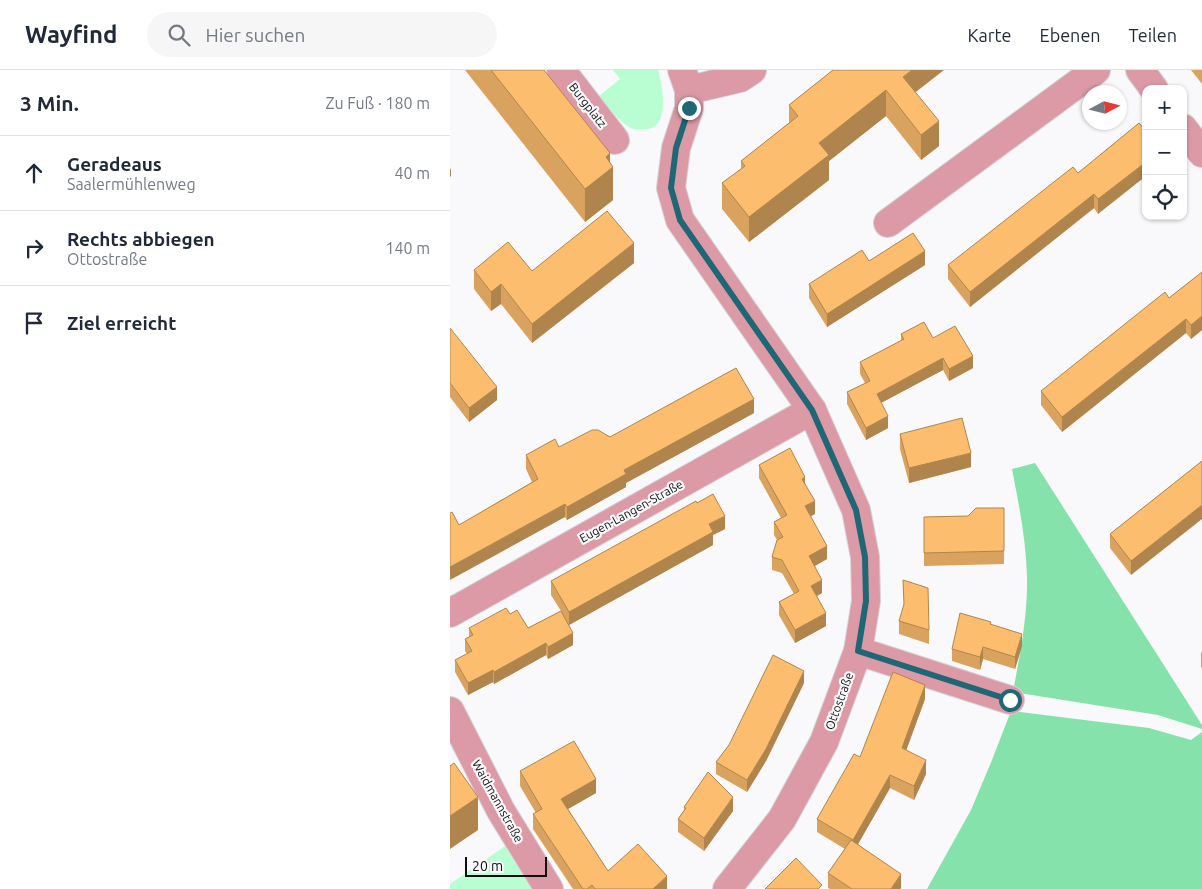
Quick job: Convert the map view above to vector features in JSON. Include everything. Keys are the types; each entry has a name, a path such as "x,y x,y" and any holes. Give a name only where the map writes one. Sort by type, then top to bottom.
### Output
{"street":[{"name":"Burgplatz","path":"560,70 615,140"},
{"path":"686,80 740,78 752,70"},
{"path":"888,223 1096,70"},
{"path":"1140,70 1151,85"},
{"name":"Ottostraße","path":"686,80 689,108 676,148 671,188 680,220 812,410 856,510 865,557 866,601 858,651 824,742 782,819 727,889"},
{"path":"1185,130 1202,153"},
{"name":"Eugen-Langen-Straße","path":"450,613 812,410"},
{"path":"858,651 1010,700"},
{"name":"Waidmannstraße","path":"450,710 501,811 549,889"}],"green space":[{"path":"613,70 658,70 662,86 663,106 662,115 653,128 633,129 629,127 614,114 599,96 620,79"},
{"path":"1035,463 1202,725 1202,729 1158,715 1013,692 1025,620 1027,576 1024,536 1012,469"},
{"path":"1011,711 1149,728 1191,740 1202,732 1202,889 927,889 971,810"},
{"path":"505,846 532,889 450,889 450,884"}],"building":[{"path":"491,70 544,70 610,153 606,157 613,167 585,189"},
{"path":"833,70 912,70 903,77 939,121 921,135 886,90 819,143 829,155 749,217 722,183 745,166 741,161 798,116 789,105"},
{"path":"1139,123 1142,126 1142,165 1098,199 1094,194 970,292 948,265 1073,167 1078,173"},
{"path":"607,211 634,243 532,324 501,284 491,292 474,270 508,242 532,271"},
{"path":"913,233 925,251 827,314 809,284 862,250 869,261"},
{"path":"1202,272 1202,316 1191,325 1186,319 1062,417 1041,391 1165,292 1169,298"},
{"path":"924,322 933,338 955,326 973,356 949,369 943,358 877,394 888,416 866,428 847,392 870,381 860,362 904,339 901,334"},
{"path":"450,328 497,387 469,408 450,383"},
{"path":"736,368 754,399 624,470 626,474 567,507 565,504 450,567 450,513 452,512 459,525 538,479 526,455 555,439 559,447 592,430 598,430 610,437"},
{"path":"962,418 971,453 909,468 900,434"},
{"path":"790,448 805,477 802,479 815,501 805,506 827,546 809,556 822,580 811,586 826,613 795,630 779,602 799,591 782,560 772,557 777,540 783,537 774,522 787,515 759,465"},
{"path":"1202,461 1202,505 1131,561 1110,534"},
{"path":"713,494 725,516 709,524 713,532 569,612 551,581 696,501 697,503"},
{"path":"976,508 1004,508 1004,551 924,553 924,517 968,516"},
{"path":"903,580 928,588 929,630 899,621 904,604"},
{"path":"506,608 510,614 517,610 528,628 561,611 573,633 548,647 546,643 494,672 493,670 468,683 455,660 472,651 465,639 473,635 469,628"},
{"path":"960,613 1022,634 1015,657 983,647 980,657 952,649"},
{"path":"773,655 804,671 766,749 747,780 716,762 729,745"},
{"path":"893,672 925,685 902,748 926,760 914,786 890,775 853,840 817,819 854,754 860,757"},
{"path":"574,741 596,779 561,799 608,871 638,844 667,876 653,889 595,889 592,885 587,889 583,889 533,814 542,809 520,771"},
{"path":"454,763 478,797 450,816 450,766"},
{"path":"708,772 733,797 704,838 678,819"},
{"path":"851,840 901,874 891,889 852,889 828,873"},
{"path":"796,858 822,885 818,889 765,889"}],"route":[{"path":"689,108 676,148 671,188 680,220 812,410 856,510 865,557 866,601 858,651 1010,700"}]}
